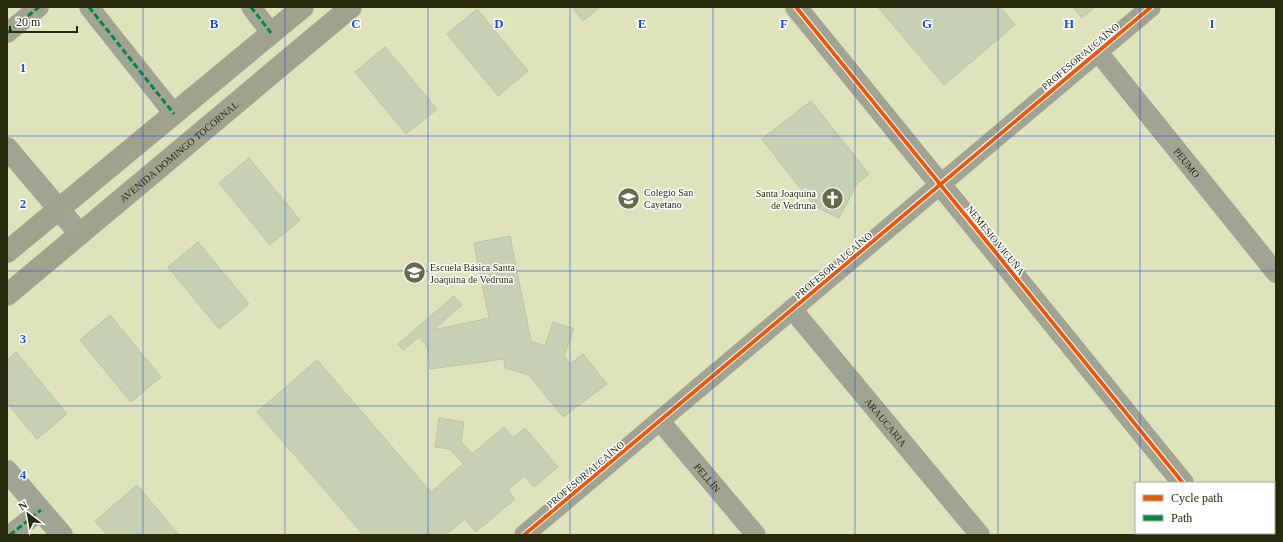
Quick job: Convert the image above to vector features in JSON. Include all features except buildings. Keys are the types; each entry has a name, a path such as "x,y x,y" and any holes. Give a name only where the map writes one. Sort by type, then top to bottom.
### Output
{"main road":[{"path":"7,252 303,7"},
{"name":"AVENIDA DOMINGO TOCORNAL","path":"7,295 350,7"}],"street":[{"path":"7,33 39,7"},
{"path":"89,7 174,114"},
{"path":"251,7 271,33"},
{"name":"NEMESIO VICUÑA","path":"796,7 1182,482"},
{"name":"PROFESOR ALCAÍNO","path":"529,534 792,309 1151,7"},
{"name":"PEUMO","path":"1098,52 1276,273"},
{"path":"7,148 80,234"},
{"name":"ARAUCARIA","path":"792,309 980,535"},
{"name":"PELLÍN","path":"660,421 756,535"},
{"path":"7,471 62,535"},
{"path":"10,535 41,510"}],"marked path":[{"path":"7,33 39,7"},
{"path":"89,7 174,114"},
{"path":"251,7 271,33"},
{"path":"10,535 41,510"}],"cycle path":[{"path":"796,7 1182,482"},
{"path":"524,535 1151,7"}],"place":[{"name":"Colegio San Cayetano","path":"629,198"},
{"name":"Santa Joaquina de Vedruna","path":"832,199"},
{"name":"Escuela Básica Santa Joaquina de Vedruna","path":"414,273"}]}
